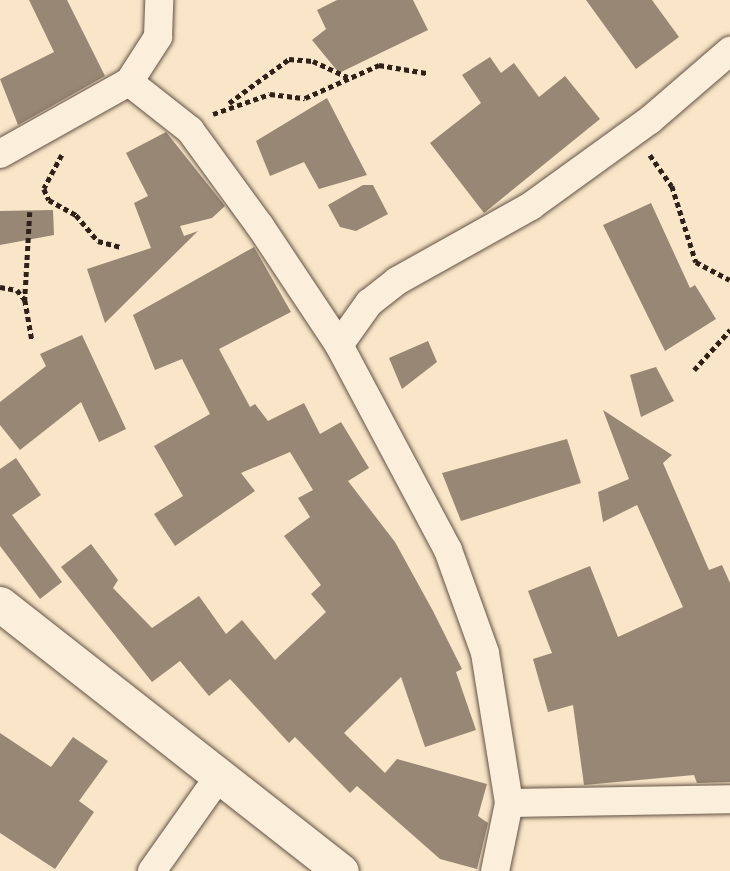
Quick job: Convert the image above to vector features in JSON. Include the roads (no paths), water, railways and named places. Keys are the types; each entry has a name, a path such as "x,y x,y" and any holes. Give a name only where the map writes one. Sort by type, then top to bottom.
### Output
{"street":[{"path":"0,154 129,82 158,37 159,0"},
{"path":"320,315 369,303 432,260 531,206 634,132 730,51"},
{"path":"129,82 190,130 320,315 340,345 448,550 485,653 509,803 495,871"},
{"path":"340,345 369,303"},
{"path":"0,604 341,871"},
{"path":"152,871 220,775"},
{"path":"509,803 730,799"}]}
